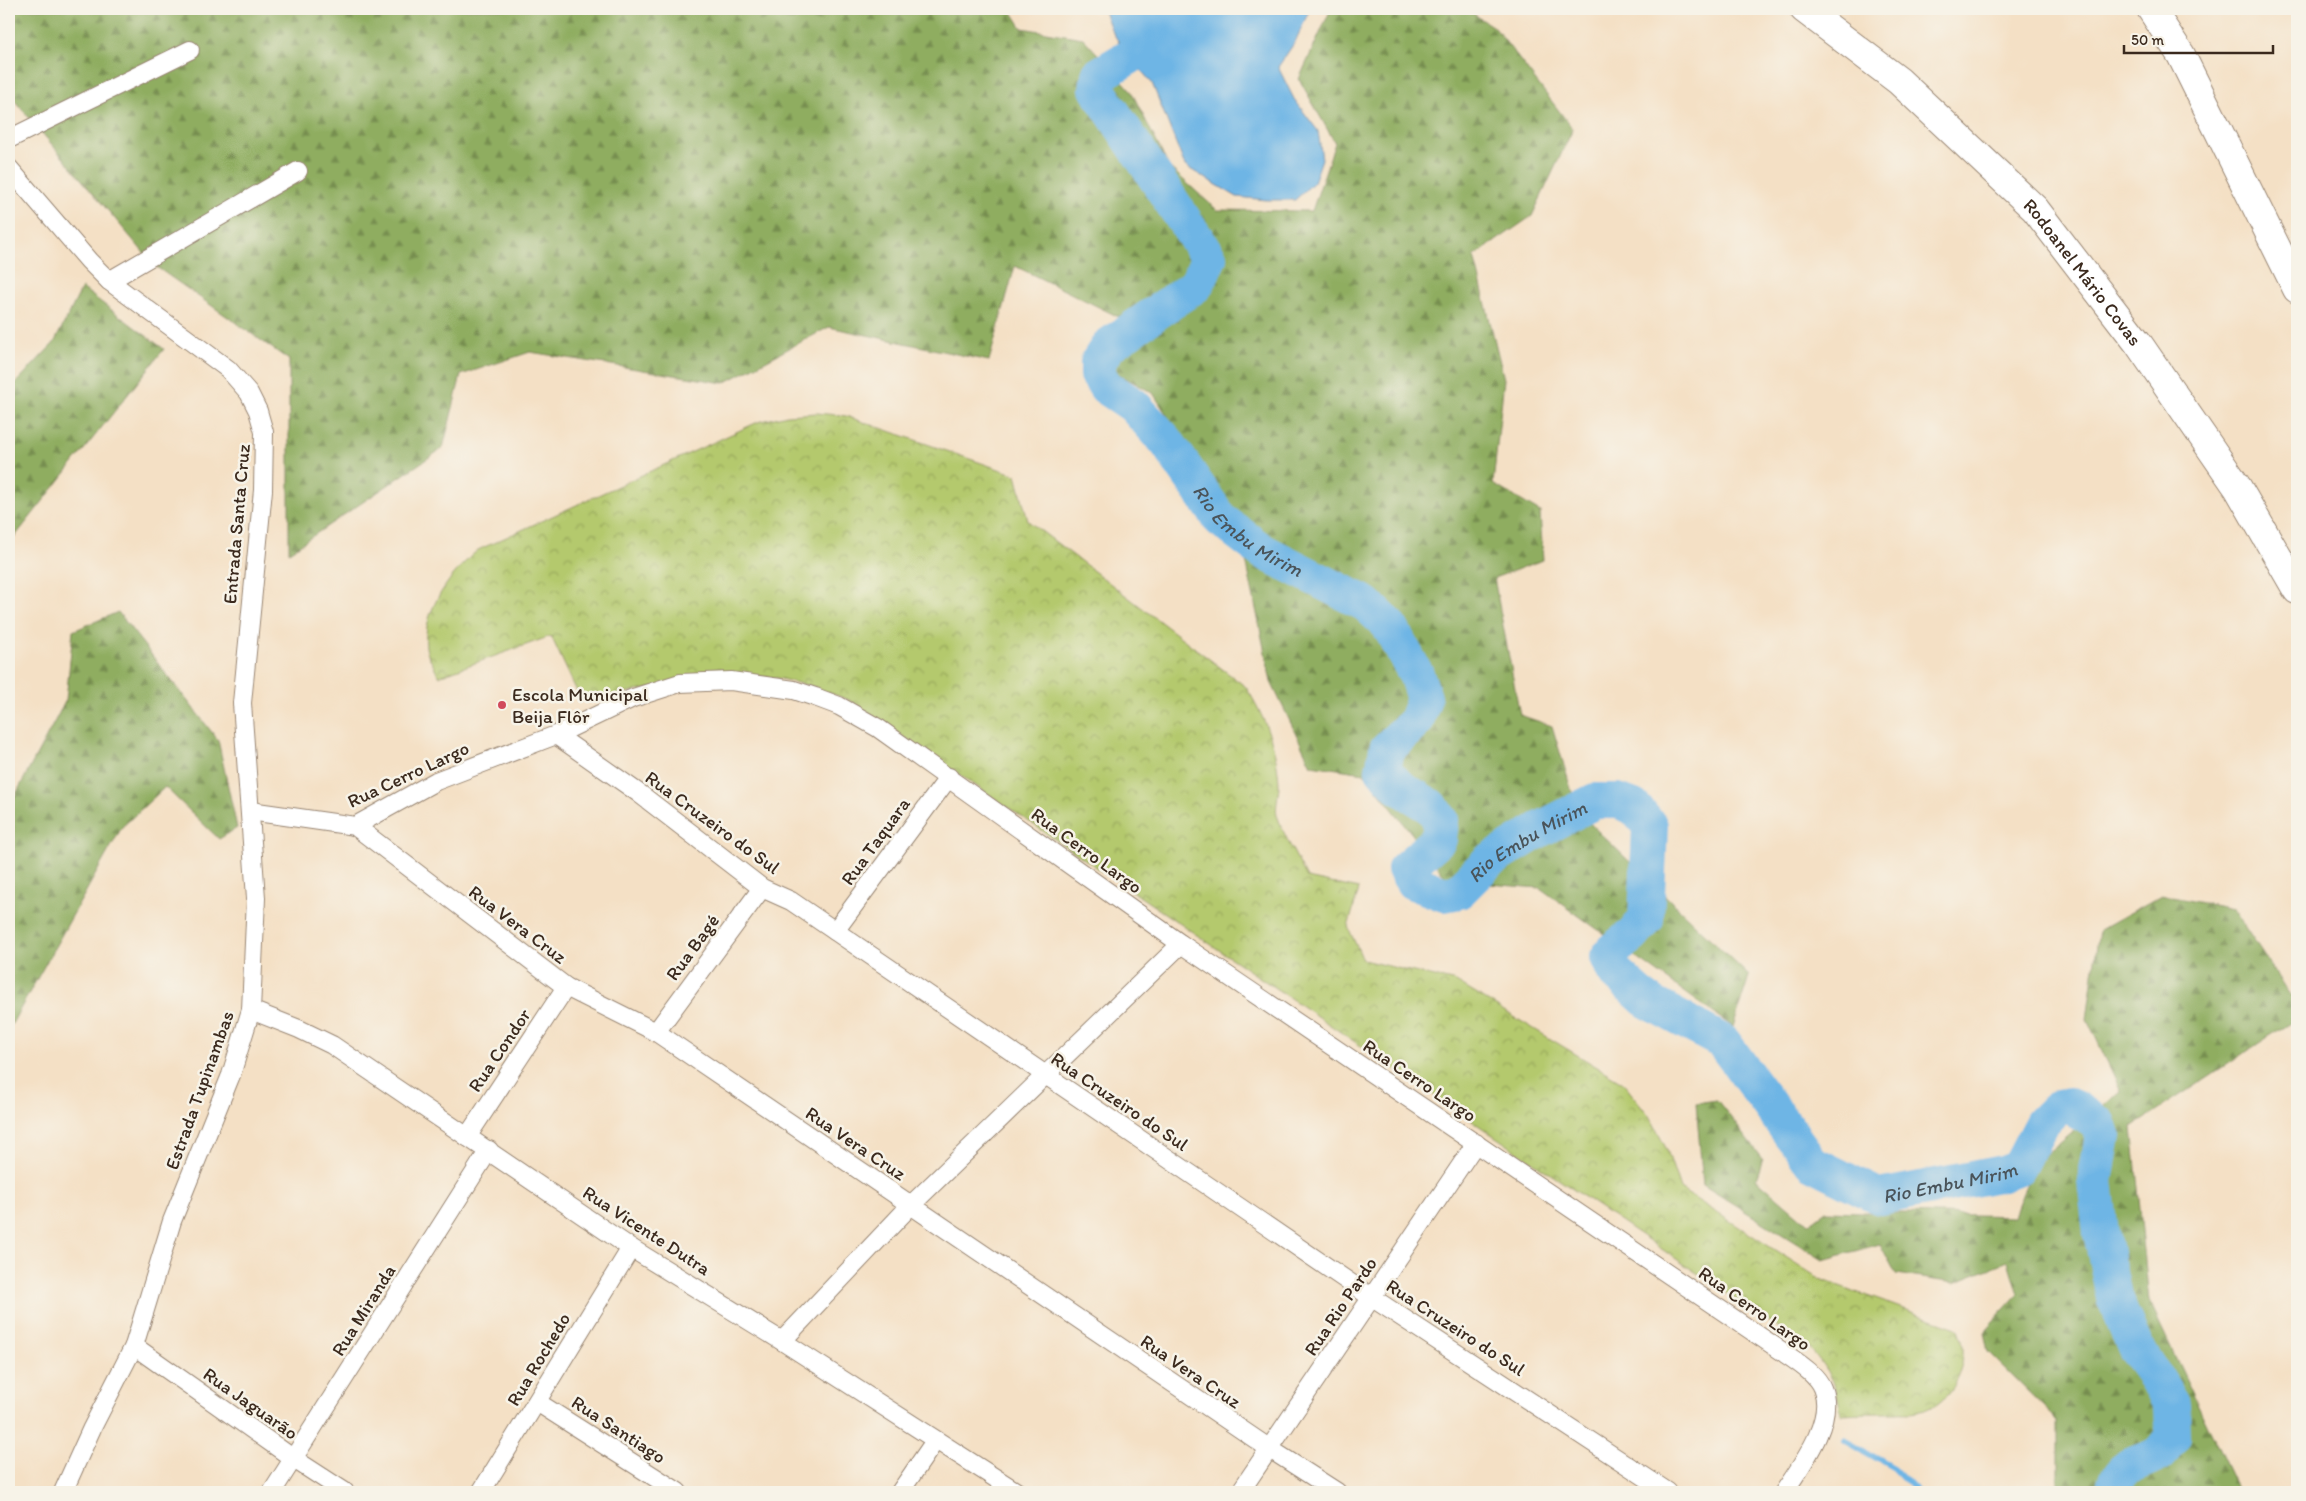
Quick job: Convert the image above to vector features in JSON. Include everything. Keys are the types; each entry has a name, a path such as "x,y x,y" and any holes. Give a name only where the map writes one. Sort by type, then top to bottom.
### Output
{"highway":[{"name":"Rodoanel Mário Covas","path":"1804,9 1899,80 2035,210 2138,343 2238,488 2297,590"},
{"path":"2151,9 2182,55 2297,289"}],"street":[{"path":"9,139 190,50"},
{"name":"Entrada Santa Cruz","path":"9,168 89,261 109,281 228,369 249,393 258,411 264,432 263,490 242,703 250,811"},
{"path":"109,281 298,171"},
{"name":"Rua Cerro Largo","path":"250,811 355,826 436,780 556,735 633,698 680,682 731,681 794,690 839,706 878,728 1181,944 1783,1352 1810,1373 1822,1386 1826,1404 1820,1432 1784,1492"},
{"name":"Rua Cruzeiro do Sul","path":"556,735 640,794 762,888 791,901 1371,1297 1668,1492"},
{"name":"Rua Taquara","path":"835,931 949,777"},
{"name":"Estrada Tupinambas","path":"63,1492 92,1428 134,1346 172,1221 231,1075 252,1010 256,898 250,811"},
{"name":"Rua Vera Cruz","path":"355,826 566,987 656,1032 910,1206 1270,1449 1337,1492"},
{"name":"Rua Bagé","path":"656,1032 762,888"},
{"path":"782,1341 910,1206 1044,1074 1181,944"},
{"name":"Rua Condor","path":"467,1136 566,987"},
{"name":"Rua Vicente Dutra","path":"252,1010 300,1029 332,1045 631,1248 782,1341 1017,1492"},
{"name":"Rua Rio Pardo","path":"1240,1492 1476,1143"},
{"name":"Rua Miranda","path":"272,1492 489,1150"},
{"name":"Rua Rochedo","path":"481,1492 631,1248"},
{"name":"Rua Jaguarão","path":"134,1346 294,1459 345,1492"},
{"name":"Rua Santiago","path":"538,1402 678,1492"},
{"path":"900,1492 935,1441"}],"green space":[{"path":"9,9 1010,9 1022,28 1083,38 1130,89 1169,167 1217,210 1312,211 1335,143 1299,79 1331,9 1466,9 1495,28 1573,129 1532,216 1474,256 1504,379 1493,484 1540,512 1543,560 1494,578 1520,715 1552,726 1578,812 1749,976 1733,1027 1540,888 1449,881 1364,773 1311,765 1271,682 1240,531 1153,393 1111,370 1121,318 1015,266 989,361 829,327 724,383 530,352 461,375 443,448 289,552 289,360 155,266 9,94"},
{"path":"82,288 164,349 9,544 9,390 54,343"},
{"path":"817,413 846,416 1016,475 1028,521 1246,687 1259,710 1273,745 1279,784 1277,815 1307,878 1359,889 1348,927 1363,960 1456,982 1622,1082 1648,1114 1667,1150 1680,1189 1820,1279 1959,1329 1963,1354 1961,1367 1950,1391 1941,1400 1918,1412 1841,1414 1831,1380 1823,1365 1811,1350 849,700 814,687 777,678 739,674 581,700 551,636 439,676 429,658 426,647 429,619 434,606 449,581 458,569 478,550 758,422 787,415"},
{"path":"118,612 218,740 237,828 219,839 165,787 122,827 9,1029 9,807 66,700 73,631"},
{"path":"2162,895 2233,909 2297,1006 2297,1018 2132,1127 2149,1301 2239,1492 2056,1492 2058,1490 2058,1421 1988,1352 1984,1331 2018,1294 2008,1261 1954,1283 1896,1274 1880,1244 1823,1260 1703,1185 1696,1103 1717,1100 1763,1159 1756,1179 1808,1224 1826,1211 2014,1216 2034,1164 2121,1091 2087,1019 2099,930"}],"water":[{"path":"1103,9 1310,9 1295,42 1278,67 1294,99 1318,131 1322,159 1314,182 1295,200 1237,197 1185,166 1152,83 1124,51 1111,29"}],"waterway":[{"name":"Rio Embu Mirim","path":"1181,9 1129,57 1099,75 1097,89 1209,258 1196,285 1108,346 1098,362 1098,375 1106,387 1133,405 1166,441 1221,520 1262,551 1366,604 1389,625 1416,674 1424,698 1416,721 1387,749 1383,770 1399,787 1430,806 1441,820 1439,839 1405,869 1413,882 1444,894 1459,891 1489,861 1539,830 1595,801 1618,801 1634,807 1650,826 1646,919 1633,935 1613,950 1608,957 1614,971 1646,1000 1723,1042 1812,1163 1880,1197 2003,1173 2019,1167 2042,1123 2057,1108 2071,1106 2099,1124 2103,1136 2095,1181 2101,1233 2114,1297 2136,1349 2172,1404 2173,1436 2158,1454 2124,1470 2116,1482 2114,1492"},
{"path":"1844,1440 1894,1468 1917,1492"}],"place":[{"name":"Escola Municipal Beija Flôr","path":"502,705"}]}
